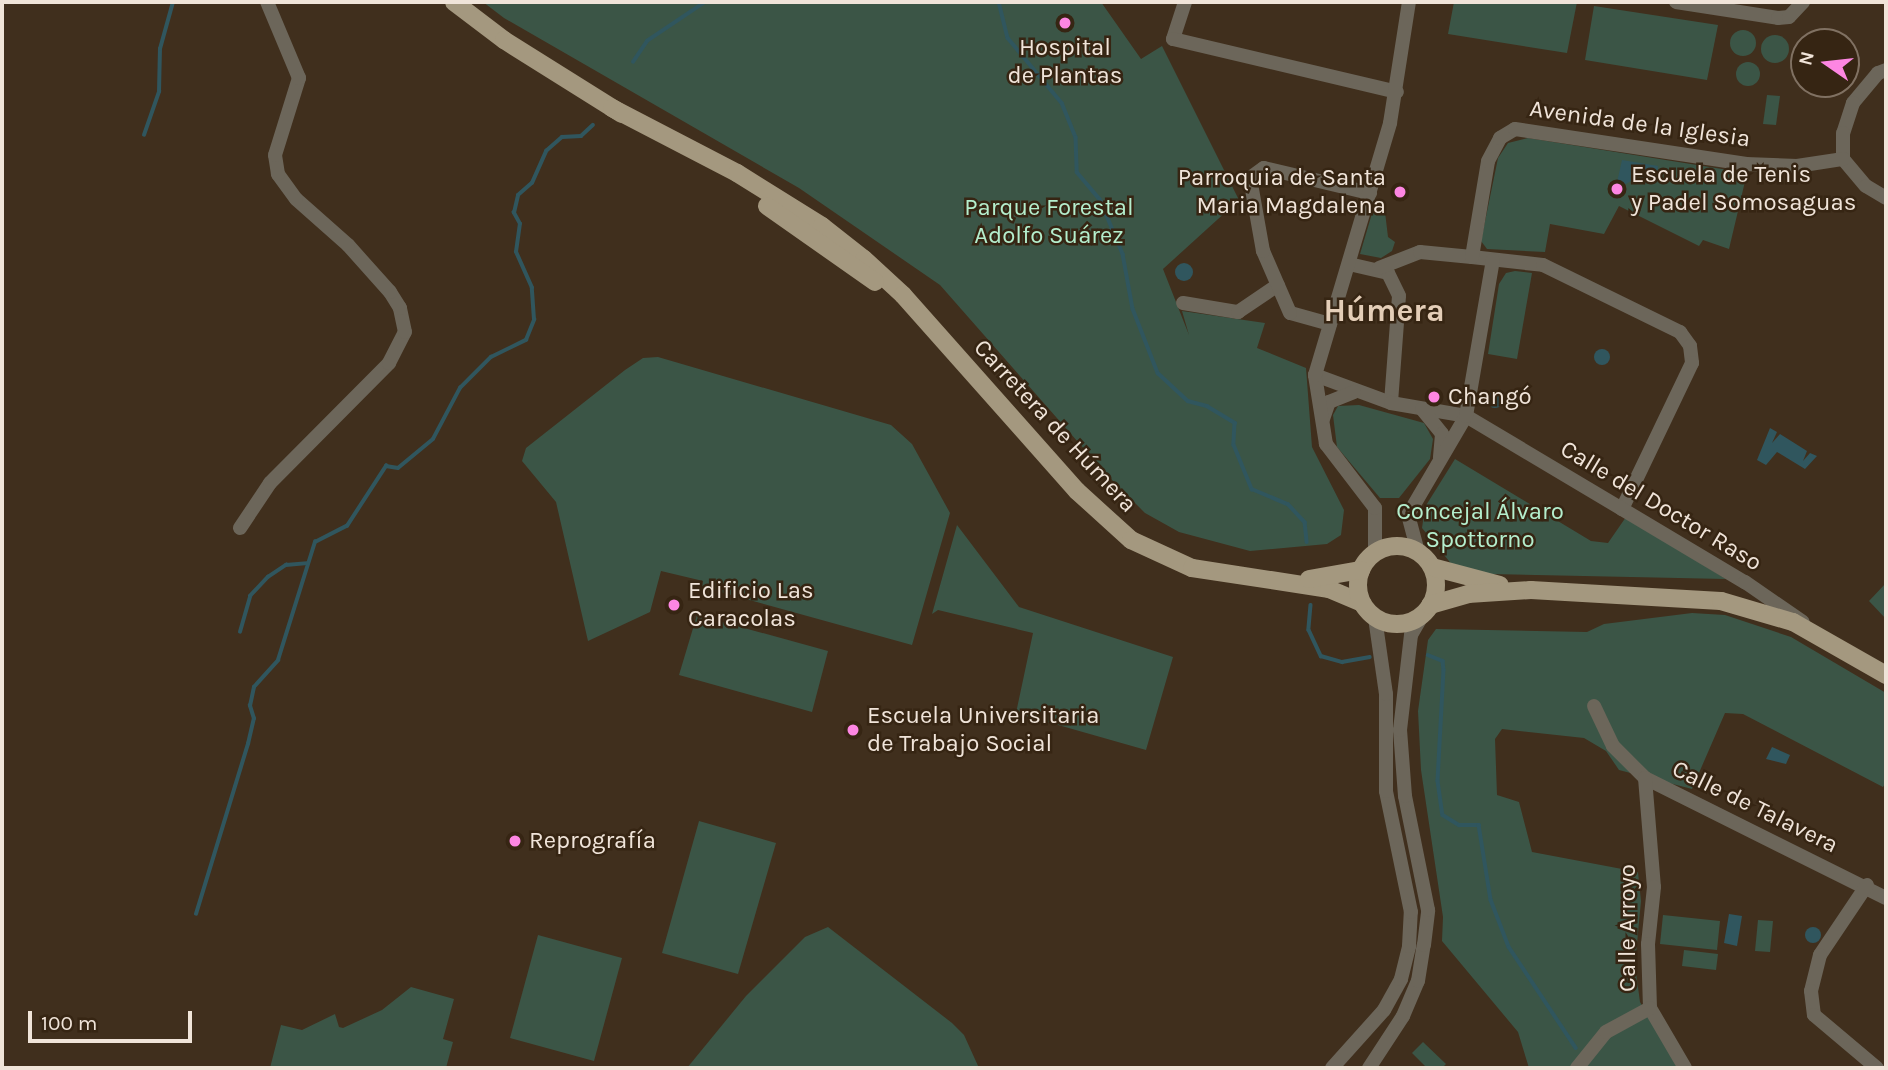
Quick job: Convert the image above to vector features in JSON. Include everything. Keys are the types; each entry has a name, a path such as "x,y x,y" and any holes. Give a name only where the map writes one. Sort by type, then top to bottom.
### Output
{"main road":[{"name":"Carretera de Húmera","path":"458,4 504,40 612,108 650,124 822,226 893,286 1077,491 1131,540 1192,568 1329,589 1362,603"},
{"path":"1427,610 1436,579 1432,567 1418,552 1391,546 1376,552 1361,570 1358,586 1362,603 1375,618 1398,624 1468,594 1531,590"},
{"path":"1432,567 1469,580 1531,590 1721,601 1770,614 1828,640 1886,676"},
{"name":"Carretera de Húmera","path":"1277,581 1327,578 1361,570"}],"street":[{"path":"240,528 270,483 389,363 405,332 401,308 390,292 348,245 296,199 278,174 275,155 299,78 267,2"},
{"path":"1185,2 1173,39 1397,93"},
{"path":"1376,552 1375,508 1331,454 1322,424 1315,375 1397,93 1409,2"},
{"path":"1676,2 1778,18 1789,17 1803,2"},
{"path":"1886,71 1878,73 1853,103 1843,133 1843,159 1866,186 1886,198"},
{"name":"Avenida de la Iglesia","path":"1472,257 1488,161 1500,138 1515,129 1746,164 1797,166 1843,159"},
{"path":"1330,324 1290,313 1263,251 1250,178 1264,168 1370,193"},
{"path":"1379,268 1402,256 1420,252 1543,265 1680,332 1690,346 1692,363 1622,509"},
{"path":"1392,278 1402,256"},
{"path":"1418,552 1408,515 1466,416 1493,260"},
{"path":"1349,264 1379,268 1392,278 1399,296 1391,403"},
{"path":"1183,303 1245,310 1278,285"},
{"path":"1315,375 1391,403 1466,416"},
{"path":"1322,424 1329,402 1345,392 1356,392"},
{"path":"1421,408 1442,434 1438,463"},
{"name":"Calle del Doctor Raso","path":"1466,416 1745,582 1828,640"},
{"path":"1369,1068 1396,1031 1418,981 1428,910 1405,796 1402,695 1411,635 1427,610"},
{"path":"1332,1068 1384,1010 1401,979 1409,946 1411,912 1386,791 1386,694 1381,641 1375,618"},
{"name":"Calle de Talavera","path":"1594,706 1613,746 1645,778 1675,797 1867,885 1886,898"},
{"name":"Calle Arroyo","path":"1645,778 1654,887 1648,944 1650,1008 1685,1068"},
{"path":"1867,885 1820,955 1811,990 1814,1015 1877,1068"},
{"path":"1577,1068 1606,1032 1650,1008"}],"green space":[{"name":"Parque Forestal Adolfo Suárez","path":"483,2 1101,2 1141,59 1162,46 1239,200 1163,269 1189,335 1182,311 1265,323 1257,348 1306,368 1312,447 1344,510 1341,535 1327,544 1250,551 1179,532 1145,513 1107,475 940,285 799,188 504,18"},
{"path":"1454,2 1577,2 1567,53 1448,34"},
{"path":"1594,6 1718,25 1707,80 1585,60"},
{"path":"1743,30 1752,34 1756,43 1752,52 1743,56 1734,52 1730,43 1734,34"},
{"path":"1775,35 1785,39 1789,49 1785,59 1775,63 1765,59 1761,49 1765,39"},
{"path":"1748,62 1757,65 1760,74 1757,83 1748,86 1739,83 1736,74 1739,65"},
{"path":"1767,95 1780,96 1776,125 1763,124"},
{"name":"Escuela de Tenis y Padel Somosaguas","path":"1528,138 1747,173 1729,249 1703,240 1699,246 1619,206 1604,234 1550,224 1545,252 1487,249 1481,241 1498,158 1508,143"},
{"path":"1373,210 1385,212 1388,237 1395,242 1392,251 1381,258 1360,254"},
{"path":"1506,273 1532,273 1517,359 1488,354 1499,284"},
{"path":"658,357 891,425 912,444 950,513 912,645 702,587 703,581 661,571 650,612 588,641 556,502 522,461 526,448 625,370 643,358"},
{"path":"1359,405 1424,423 1433,439 1430,459 1399,498 1380,498 1337,447 1333,415 1338,406"},
{"name":"Concejal Álvaro Spottorno","path":"1455,459 1591,541 1608,543 1626,517 1726,579 1490,574 1453,566 1422,528 1425,507"},
{"path":"957,525 1019,607 1173,657 1146,750 1016,713 1033,633 938,610 932,614"},
{"path":"1886,583 1886,619 1869,601"},
{"path":"1692,613 1725,615 1791,637 1886,693 1886,782 1883,787 1743,714 1725,713 1692,789 1619,770 1606,751 1584,738 1502,729 1495,739 1497,795 1519,802 1532,852 1638,872 1641,901 1635,965 1640,1002 1679,1068 1529,1068 1518,1032 1442,941 1443,917 1421,770 1418,711 1428,640 1436,629 1587,632 1604,624"},
{"path":"697,615 828,651 812,712 679,675"},
{"path":"699,821 776,843 738,974 662,953"},
{"path":"1663,915 1720,921 1717,950 1660,944"},
{"path":"1758,920 1773,921 1770,952 1755,951"},
{"path":"828,927 952,1023 964,1035 979,1068 687,1068 746,996 805,937"},
{"path":"538,935 622,958 594,1061 510,1038"},
{"path":"1684,950 1718,954 1716,970 1682,966"},
{"path":"411,987 454,999 443,1039 453,1042 446,1068 270,1068 281,1025 302,1030 335,1014 339,1027 343,1028 382,1010"},
{"path":"1423,1042 1446,1064 1442,1068 1427,1068 1412,1053"}],"water":[{"path":"1622,160 1658,166 1656,183 1642,183 1641,175 1626,184 1617,182"},
{"path":"1184,263 1190,266 1193,272 1190,278 1184,281 1178,278 1175,272 1178,266"},
{"path":"1602,349 1608,351 1608,363 1602,365 1596,363 1594,357 1596,351"},
{"path":"1492,392 1498,392 1503,400 1501,406 1492,408 1487,403 1487,397"},
{"path":"1770,428 1777,432 1772,443 1780,434 1807,451 1803,461 1810,453 1817,456 1805,469 1777,452 1766,465 1757,460"},
{"path":"1772,747 1790,755 1786,764 1766,759"},
{"path":"1729,914 1742,916 1737,946 1724,943"},
{"path":"1813,927 1819,929 1819,941 1813,943 1807,941 1805,935 1807,929"}],"waterway":[{"path":"144,135 159,92 160,49 173,2"},
{"path":"633,62 647,41 705,2"},
{"path":"999,2 1008,38 1062,103 1076,137 1077,172 1100,199 1123,254 1133,309 1158,373 1188,401 1207,406 1235,423 1234,445 1252,489 1288,504 1305,522 1307,542"},
{"path":"196,914 248,744 254,719 250,706 254,687 278,660 315,542 347,526 386,466 398,468 433,439 460,388 491,357 526,340 534,320 532,288 516,252 520,224 514,213 518,195 532,183 546,151 562,137 581,136 593,125"},
{"path":"240,632 250,596 268,577 286,565 307,563"},
{"path":"1311,605 1309,630 1321,656 1342,662 1370,657"},
{"path":"1428,655 1443,661 1444,670 1438,781 1443,815 1459,825 1479,825 1491,900 1509,947 1576,1048"}],"place":[{"name":"Hospital de Plantas","path":"1065,23"},
{"name":"Escuela de Tenis y Padel Somosaguas","path":"1617,189"},
{"name":"Parroquia de Santa Maria Magdalena","path":"1400,192"},
{"name":"Changó","path":"1434,397"},
{"name":"Edificio Las Caracolas","path":"674,605"},
{"name":"Escuela Universitaria de Trabajo Social","path":"853,730"},
{"name":"Reprografía","path":"515,841"}],"district":[{"name":"Húmera","path":"1384,311"}]}
